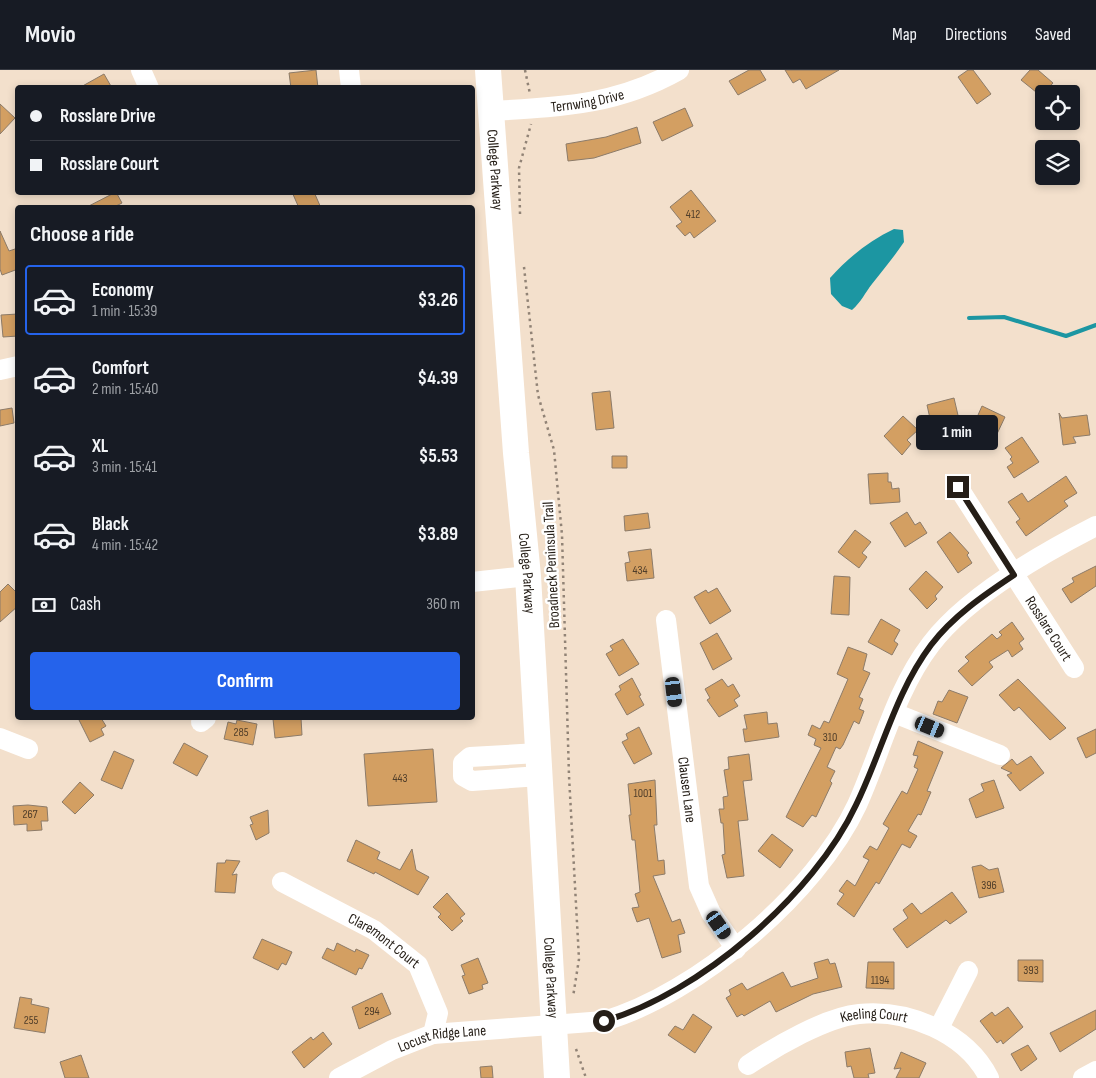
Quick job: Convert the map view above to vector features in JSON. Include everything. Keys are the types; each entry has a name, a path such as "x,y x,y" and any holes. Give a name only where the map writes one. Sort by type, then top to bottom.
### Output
{"main road":[{"name":"College Parkway","path":"488,70 516,453 528,576 539,765 563,1033 557,1078"}],"street":[{"path":"141,70 148,85"},
{"path":"349,70 351,85"},
{"name":"Ternwing Drive","path":"492,111 566,107 600,102 662,80 679,70"},
{"path":"0,370 15,367"},
{"name":"Rosslare Court","path":"958,487 1074,668"},
{"name":"Locust Ridge Lane","path":"339,1078 392,1050 433,1034 563,1033 630,1014 694,977 736,949 766,923 800,888 834,842 856,806 906,684 931,644 953,620 1014,575 1096,526"},
{"path":"475,582 528,576"},
{"name":"Clausen Lane","path":"666,620 698,879 711,913 736,949"},
{"path":"894,713 1000,755"},
{"path":"0,738 28,749"},
{"name":"Claremont Court","path":"282,882 374,930 418,965 438,1013 433,1034"},
{"path":"939,1028 968,971"},
{"name":"Keeling Court","path":"748,1065 769,1051 820,1025 857,1014 895,1015 939,1028 963,1046 989,1078"},
{"path":"1082,1078 1096,1070"}],"path":[{"path":"525,70 530,96"},
{"path":"520,216 519,168 531,122"},
{"name":"Broadneck Peninsula Trail","path":"523,262 538,396 554,450 562,535 569,776 579,959 571,1003"},
{"path":"563,1033 586,1078"}],"water":[{"path":"894,229 903,230 904,242 855,307 852,310 842,306 831,294 830,278 860,250"}],"building":[{"path":"316,70 318,85 291,85 289,73"},
{"path":"749,70 760,70 766,80 738,95 729,81"},
{"path":"785,70 839,70 806,89 800,79 793,83"},
{"path":"968,70 973,70 991,94 977,104 958,77"},
{"path":"1030,70 1038,70 1053,83 1051,85 1035,85 1035,91 1021,80"},
{"path":"104,74 110,85 84,85"},
{"path":"0,104 15,118 0,134"},
{"path":"685,108 693,126 662,141 653,122"},
{"path":"637,127 641,143 594,158 568,161 566,144 606,137"},
{"path":"691,190 716,221 694,238 690,232 685,236 676,226 682,222 670,207"},
{"path":"110,195 118,195 122,203 118,205 91,205"},
{"path":"293,195 315,195 320,205 298,205"},
{"path":"0,231 9,251 15,249 15,270 2,275 0,269"},
{"path":"15,314 15,336 3,337 1,315"},
{"path":"610,391 614,428 596,430 592,393"},
{"path":"954,398 960,424 946,427 945,421 938,424 938,422 931,423 927,405"},
{"path":"982,406 1005,417 996,436 986,432 983,436 971,431"},
{"path":"12,408 14,423 0,426 0,410"},
{"path":"1059,413 1062,418 1087,415 1090,435 1073,437 1076,443 1063,445"},
{"path":"903,416 918,430 907,440 911,444 902,455 884,436"},
{"path":"1022,437 1039,462 1014,478 1007,467 1013,463 1010,459 1012,457 1005,448"},
{"path":"612,456 627,456 627,468 612,468"},
{"path":"888,473 888,482 891,482 892,489 899,488 900,502 870,504 868,474"},
{"path":"1066,476 1077,493 1064,501 1068,506 1026,536 1016,522 1020,519 1008,502 1022,493 1028,502"},
{"path":"907,512 915,525 920,522 927,533 905,547 890,523"},
{"path":"648,513 650,528 625,531 624,516"},
{"path":"855,530 871,542 862,553 867,557 859,568 838,552"},
{"path":"950,532 969,553 967,555 972,563 958,573 937,542"},
{"path":"651,549 654,578 627,581 625,563 630,562 628,552"},
{"path":"1096,566 1096,586 1071,603 1062,589 1074,582 1072,578"},
{"path":"926,571 943,587 935,596 937,599 927,609 909,589"},
{"path":"834,576 850,577 849,615 831,614"},
{"path":"8,584 15,591 15,609 0,622 0,592"},
{"path":"717,588 731,611 710,624 694,597 706,590 708,593"},
{"path":"881,619 900,630 894,641 898,644 892,655 868,642"},
{"path":"1012,622 1024,639 1019,643 1023,649 1012,657 1008,650 989,662 993,667 972,686 958,671 969,661 965,657 992,634 997,639 1002,635 999,632"},
{"path":"717,633 732,659 713,670 700,643"},
{"path":"623,639 639,664 619,676 606,654 613,650 610,646"},
{"path":"848,647 867,654 863,670 870,673 859,697 863,699 859,709 864,711 859,724 854,721 840,749 836,747 827,767 835,771 830,781 832,783 816,817 812,815 803,827 786,817 821,748 814,745 816,739 808,735 812,725 820,729 824,721 829,723 848,679 837,674"},
{"path":"632,678 644,705 627,715 615,694 621,690 619,686"},
{"path":"722,679 728,687 733,684 740,696 734,700 738,706 719,717 707,700 710,698 705,689"},
{"path":"1018,679 1066,728 1050,740 1019,707 1014,711 999,695"},
{"path":"949,690 968,697 957,723 933,714 938,701 942,702"},
{"path":"767,712 768,724 777,723 779,737 745,742 743,729 747,729 744,715"},
{"path":"79,720 102,720 106,726 101,729 104,735 90,742"},
{"path":"237,720 257,724 253,745 224,739 228,722 236,724"},
{"path":"273,720 301,720 302,735 275,738"},
{"path":"639,727 652,754 634,764 622,742 628,739 626,734"},
{"path":"1096,729 1096,753 1086,758 1077,738"},
{"path":"918,741 943,752 927,791 931,792 921,815 918,814 908,831 917,836 910,848 902,844 879,884 876,882 854,917 837,904 844,894 839,891 847,880 855,886 869,860 863,857 870,846 877,850 889,828 883,824 902,791 907,794 918,769 914,767 918,756 913,755"},
{"path":"184,743 208,756 197,776 173,763"},
{"path":"433,749 437,802 368,806 364,754"},
{"path":"114,751 134,760 122,789 101,780"},
{"path":"749,754 752,780 743,781 748,820 738,821 744,876 727,878 722,855 725,854 723,823 721,823 719,809 724,809 723,797 728,796 724,770 729,769 728,757"},
{"path":"1031,756 1044,773 1020,791 1007,775 1012,773 1001,768 1012,759 1017,765"},
{"path":"655,780 657,825 654,825 658,861 664,860 665,874 653,876 672,922 680,919 685,933 678,935 681,952 662,958 649,918 637,922 632,908 639,907 635,894 640,892 635,840 632,840 629,815 631,815 628,784"},
{"path":"994,780 1004,808 976,818 969,799 984,791 981,784"},
{"path":"80,782 94,795 75,814 62,802"},
{"path":"13,806 47,807 48,821 41,821 42,830 27,831 27,824 14,825"},
{"path":"268,810 269,833 256,840 250,825 253,824 250,817"},
{"path":"772,834 793,850 780,868 758,851"},
{"path":"356,840 380,852 377,859 400,870 412,849 416,870 429,877 418,895 375,872 374,874 347,861"},
{"path":"226,860 240,861 232,875 237,874 235,893 215,892 217,863 225,863"},
{"path":"981,865 989,870 998,868 1004,892 979,898 972,867"},
{"path":"952,892 967,912 950,924 946,920 907,948 893,929 908,918 903,910 912,903 921,914"},
{"path":"447,893 465,914 460,918 463,921 452,931 438,917 441,914 433,907"},
{"path":"262,939 292,952 286,965 282,963 278,970 253,958"},
{"path":"337,943 355,952 356,949 369,955 362,969 359,968 356,975 322,958 327,948 334,951"},
{"path":"478,958 488,983 482,985 483,989 469,994 462,976 465,975 461,965"},
{"path":"828,959 830,964 835,963 842,987 813,994 776,1012 770,1001 744,1016 742,1014 737,1017 726,998 731,995 729,990 742,983 747,990 783,972 791,987 818,978 814,963"},
{"path":"1018,960 1043,960 1043,982 1018,981"},
{"path":"868,962 894,962 894,989 866,988"},
{"path":"382,993 391,1014 359,1029 352,1007"},
{"path":"20,997 32,999 31,1004 49,1008 45,1033 14,1028"},
{"path":"1008,1007 1023,1027 1003,1044 1001,1040 997,1043 980,1021 992,1012 995,1016"},
{"path":"1096,1010 1096,1029 1060,1052 1050,1033"},
{"path":"693,1014 712,1027 695,1053 668,1035 675,1026 683,1030"},
{"path":"323,1032 332,1044 304,1068 292,1052 311,1037 313,1040"},
{"path":"1028,1045 1037,1059 1021,1071 1011,1054"},
{"path":"870,1048 875,1073 868,1074 869,1078 854,1078 851,1066 847,1067 845,1052"},
{"path":"901,1052 926,1063 919,1078 896,1078 901,1068 894,1069"},
{"path":"81,1055 89,1078 65,1078 60,1062"},
{"path":"492,1066 493,1078 481,1078 480,1067"}],"waterway":[{"path":"969,318 1004,317 1066,336 1096,325"}],"route":[{"path":"604,1021 630,1014 648,1005 736,949 766,923 800,888 834,842 856,806 906,684 931,644 953,620 977,600 1014,575 958,487"}]}
